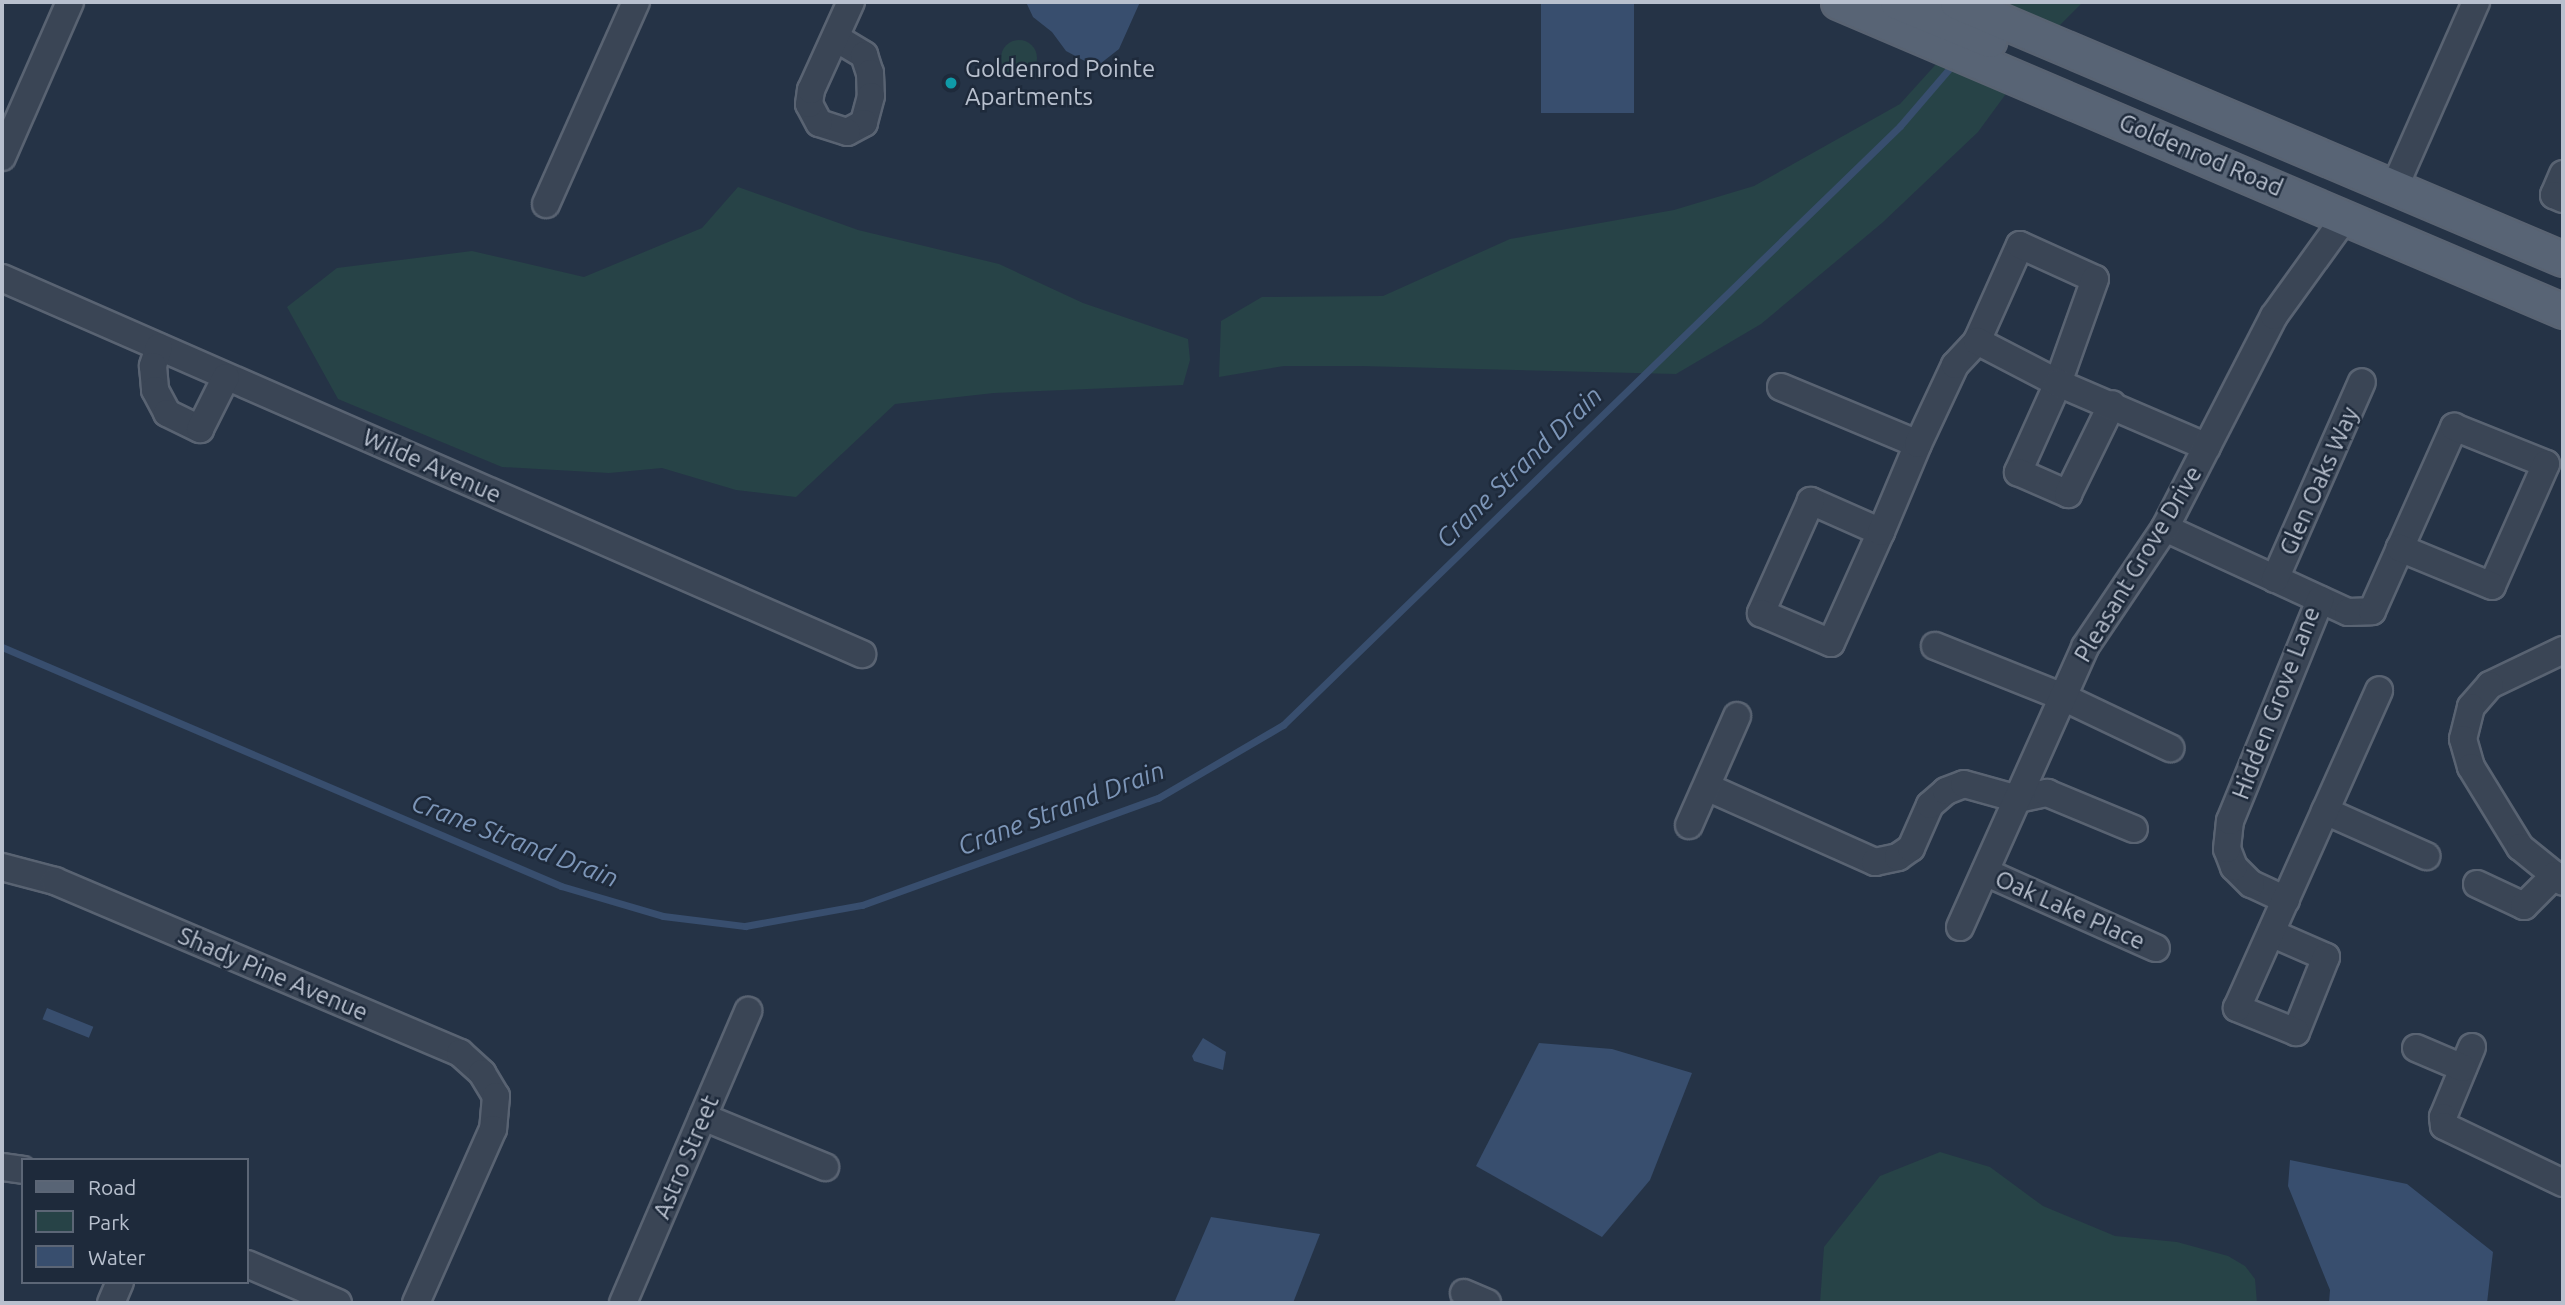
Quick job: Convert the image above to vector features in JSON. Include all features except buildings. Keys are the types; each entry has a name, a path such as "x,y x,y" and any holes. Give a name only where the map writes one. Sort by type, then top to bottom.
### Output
{"main road":[{"name":"Goldenrod Road","path":"1838,2 1904,13 2012,50 2346,216 2563,311"},
{"name":"Goldenrod Road","path":"1957,2 2012,50 2096,61 2563,259"},
{"path":"2346,216 2379,207 2550,279 2563,279"}],"street":[{"path":"2,157 70,2"},
{"path":"546,204 636,2"},
{"path":"836,38 851,2"},
{"path":"2394,188 2476,2"},
{"path":"2563,174 2554,195 2563,199"},
{"name":"Pleasant Grove Drive","path":"1960,927 2085,647 2165,528 2274,316 2346,216"},
{"path":"1881,532 1811,501 1761,613 1830,643 1881,532 1918,444 1955,366 1977,341 2020,245 2095,279 2058,383 2018,472 2068,494 2112,404"},
{"name":"Wilde Avenue","path":"2,278 862,654"},
{"path":"1977,341 2058,383 2207,447"},
{"path":"159,347 153,366 155,390 167,414 200,429 226,377"},
{"name":"Glen Oaks Way","path":"2275,579 2362,382"},
{"path":"1781,387 1918,444"},
{"path":"2320,600 2348,612 2372,611 2400,548 2454,427 2546,464 2492,586 2400,548"},
{"name":"Hidden Grove Lane","path":"2165,528 2320,600 2230,821 2228,840 2234,867 2251,884 2286,900"},
{"path":"1935,646 2063,697 2170,748"},
{"path":"2477,884 2524,906 2559,879 2520,847 2471,767 2463,739 2466,719 2490,685 2563,650"},
{"path":"2271,933 2379,690"},
{"path":"1689,825 1709,788 1737,716"},
{"path":"1709,788 1874,862 1898,857 1911,848 1930,805 1945,791 1964,784 1981,785 2018,799 2047,793 2134,829"},
{"path":"2325,811 2426,856"},
{"name":"Shady Pine Avenue","path":"2,867 55,881 460,1054 482,1073 496,1096 493,1129 416,1303"},
{"name":"Oak Lake Place","path":"1985,872 2156,948"},
{"name":"Astro Street","path":"623,1303 748,1012"},
{"path":"2416,1048 2467,1058 2443,1118 2444,1126 2563,1183"},
{"path":"703,1117 825,1167"},
{"path":"2,1167 21,1170"},
{"path":"248,1264 338,1303"},
{"path":"111,1303 119,1284"}],"green space":[{"path":"1977,2 2083,2 2037,48"},
{"path":"1019,40 1032,45 1037,58 1032,71 1019,76 1006,71 1001,58 1006,45"},
{"path":"1947,52 2011,87 1978,132 1882,223 1761,324 1676,374 1284,366 1219,377 1221,321 1262,297 1383,296 1510,239 1674,210 1754,186 1900,104"},
{"path":"738,187 858,230 999,264 1083,303 1188,339 1190,360 1183,385 994,393 895,404 796,497 736,490 662,468 609,473 502,467 338,399 287,307 337,268 472,251 584,277 702,228"},
{"path":"1940,1152 1990,1167 2043,1206 2115,1236 2177,1242 2228,1256 2245,1266 2255,1279 2257,1303 1820,1303 1824,1247 1880,1176"}],"water":[{"path":"1026,2 1140,2 1119,49 1096,67 1066,51 1052,32 1033,17"},
{"path":"1541,2 1634,2 1634,113 1541,113"},
{"path":"47,1008 93,1027 89,1038 43,1019"},
{"path":"1203,1038 1226,1052 1223,1070 1194,1061 1192,1056"},
{"path":"1539,1043 1612,1049 1692,1073 1650,1180 1602,1237 1476,1166"},
{"path":"2290,1160 2407,1184 2493,1252 2487,1303 2329,1303 2330,1290 2288,1186"},
{"path":"1211,1217 1320,1234 1293,1303 1174,1303"}],"waterway":[{"name":"Crane Strand Drain","path":"2,647 561,886 663,916 745,926 862,905 1158,798 1283,725 1900,126 1955,62"}],"place":[{"name":"Goldenrod Pointe Apartments","path":"951,83"}]}
